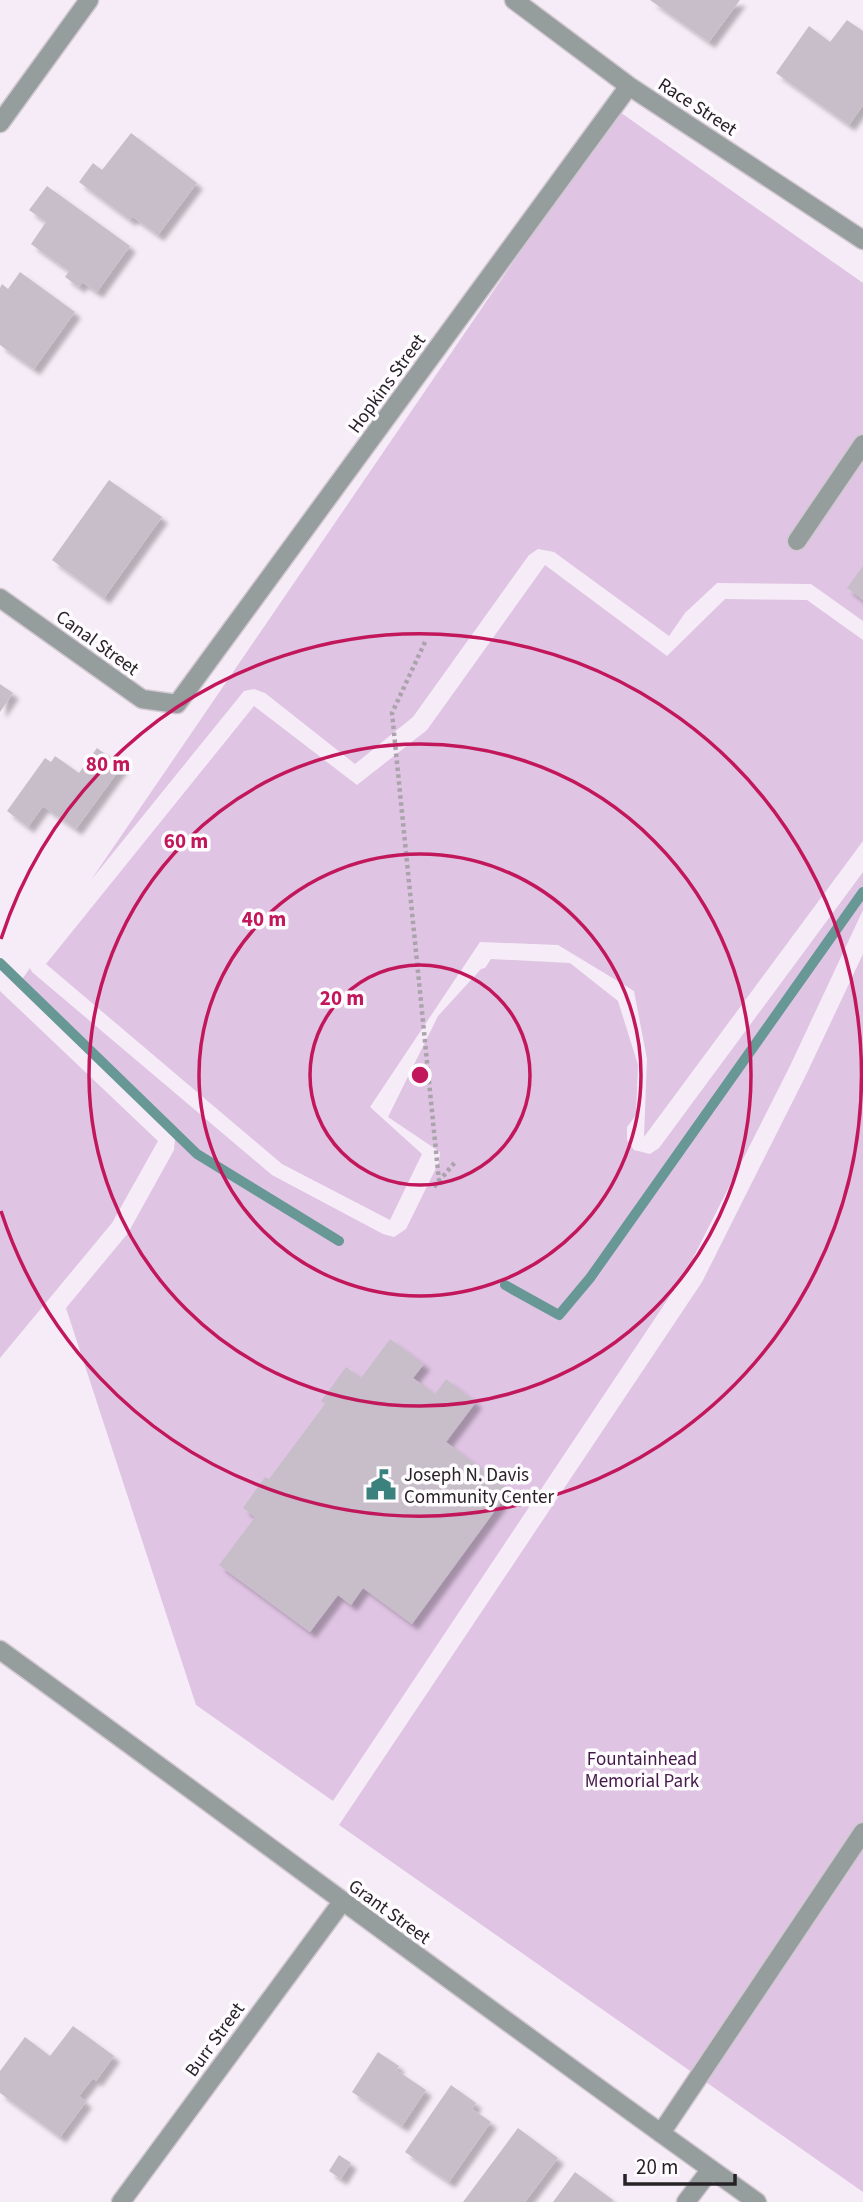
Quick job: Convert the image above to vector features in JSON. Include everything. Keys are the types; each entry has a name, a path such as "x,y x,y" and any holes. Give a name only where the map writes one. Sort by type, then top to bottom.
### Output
{"street":[{"path":"0,123 89,0"},
{"name":"Race Street","path":"514,0 629,86 863,240"},
{"name":"Hopkins Street","path":"177,704 629,86"},
{"path":"797,541 863,444"},
{"name":"Canal Street","path":"0,598 142,699 177,704"},
{"name":"Grant Street","path":"0,1650 258,1837 341,1902 757,2202"},
{"path":"661,2133 863,1832"},
{"name":"Burr Street","path":"121,2202 341,1902"},
{"path":"686,2202 710,2169"}],"path":[{"path":"425,642 392,713 439,1181"},
{"path":"435,1187 456,1161"}],"green space":[{"path":"617,110 863,283 863,621 811,584 717,583 685,613 669,636 554,552 538,549 529,555 413,717 355,764 265,693 254,689 244,691 91,880"},
{"path":"545,565 667,656 725,599 807,600 863,640 863,841 644,1137 647,1059 634,991 558,945 480,942 370,1107 422,1154 390,1220 282,1164 46,964 254,706 357,785 427,730"},
{"path":"863,872 863,910 790,1066 686,1272 333,1801 196,1705 66,1308 128,1233 174,1150 175,1140 169,1130 18,985 30,968 272,1175 383,1234 394,1237 406,1229 439,1162 440,1152 388,1117 438,1016 491,959 570,963 618,1001 638,1065 636,1115 627,1127 627,1140 634,1150 650,1154 659,1148"},
{"name":"Fountainhead Memorial Park","path":"863,954 863,2192 339,1825 702,1282 806,1075"},
{"path":"0,991 158,1141 112,1223 0,1358"}],"building":[{"path":"650,0 740,0 709,42"},
{"path":"847,20 863,31 863,105 849,125 776,73 809,26 830,42"},
{"path":"131,133 197,183 158,235 133,217 130,220 79,182 93,163 102,170"},
{"path":"47,186 130,246 97,292 82,282 79,287 65,277 69,271 31,244 46,222 29,210"},
{"path":"20,272 75,312 34,369 0,345 0,288 2,284 8,289"},
{"path":"109,480 162,517 104,598 52,560"},
{"path":"863,566 863,600 847,588"},
{"path":"0,684 13,693 0,712"},
{"path":"97,748 122,766 76,829 43,806 28,827 7,811 45,758 51,762 55,756 79,773"},
{"name":"Joseph N. Davis Community Center","path":"390,1339 424,1364 413,1378 435,1394 446,1379 476,1402 446,1442 510,1490 412,1624 363,1588 351,1605 338,1595 310,1632 219,1565 255,1517 243,1508 265,1477 269,1479 325,1404 321,1401 346,1367 361,1378"},
{"path":"73,2026 114,2056 96,2081 93,2078 79,2096 86,2102 60,2137 0,2093 0,2071 25,2037 50,2056"},
{"path":"378,2052 399,2066 396,2070 426,2090 402,2126 352,2092"},
{"path":"451,2085 476,2103 472,2109 491,2122 449,2182 405,2152"},
{"path":"518,2128 558,2158 525,2202 463,2202"},
{"path":"339,2155 351,2163 341,2179 329,2171"},
{"path":"575,2172 613,2200 553,2202"}],"waterway":[{"path":"505,1285 559,1315 590,1278 863,892"},
{"path":"0,963 197,1154 339,1241"}],"place":[{"name":"Joseph N. Davis Community Center","path":"381,1485"}]}
